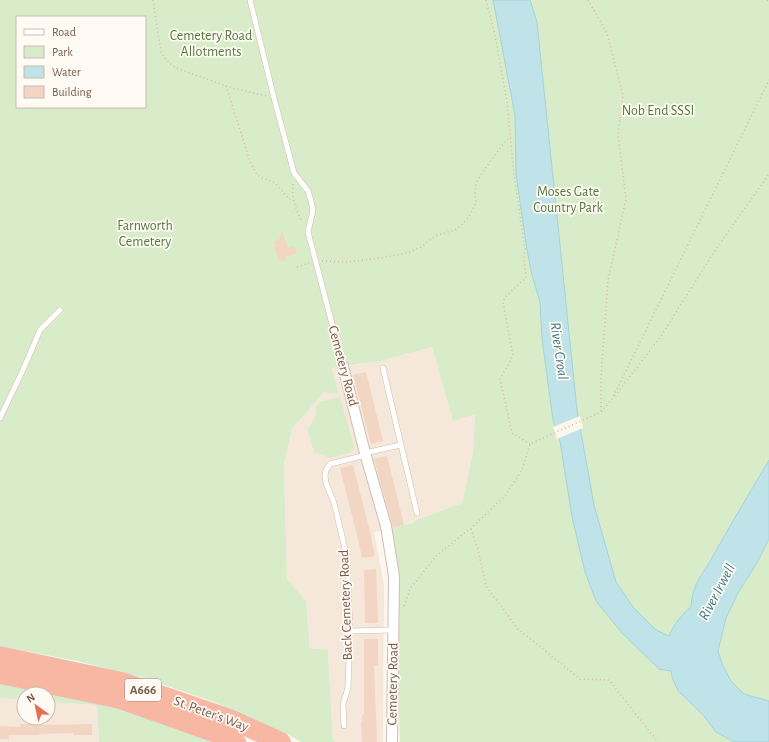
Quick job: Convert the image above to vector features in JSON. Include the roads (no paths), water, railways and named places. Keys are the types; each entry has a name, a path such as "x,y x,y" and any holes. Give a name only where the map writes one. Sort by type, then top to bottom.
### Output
{"highway":[{"name":"St. Peter's Way","path":"0,656 122,682 230,719 281,742"},
{"name":"St. Peter's Way","path":"0,674 120,699 216,732 236,742"}],"street":[{"name":"Cemetery Road","path":"343,366 365,454 386,526 394,576 392,742"}],"lane":[{"name":"Cemetery Road","path":"250,0 294,173 308,191 312,201 313,210 308,232 343,366"},
{"path":"0,418 40,330 60,310"},
{"path":"383,368 417,513"},
{"path":"365,454 400,445"},
{"name":"Back Cemetery Road","path":"344,726 343,704 348,688 350,631 346,557 334,503 326,483 325,476 326,470 330,464 365,454"},
{"path":"350,631 394,630"}],"water":[{"path":"493,0 530,0 537,22 577,410 594,505 616,582 633,607 656,630 669,636 678,620 691,607 693,592 696,585 769,460 769,539 757,563 738,593 726,618 718,651 723,666 731,681 744,694 769,701 769,742 734,742 716,732 703,715 678,691 671,671 659,669 623,634 596,601 585,572 572,517 560,441 553,420 542,338 540,302 532,275 527,250 516,174 515,115"}],"park label":[{"name":"Cemetery Road Allotments","path":"211,44"},
{"name":"Nob End SSSI","path":"658,111"},
{"name":"Moses Gate Country Park","path":"568,200"},
{"name":"Farnworth Cemetery","path":"145,234"}],"water label":[{"name":"River Croal","path":"559,351"},
{"name":"River Irwell","path":"717,592"}]}
